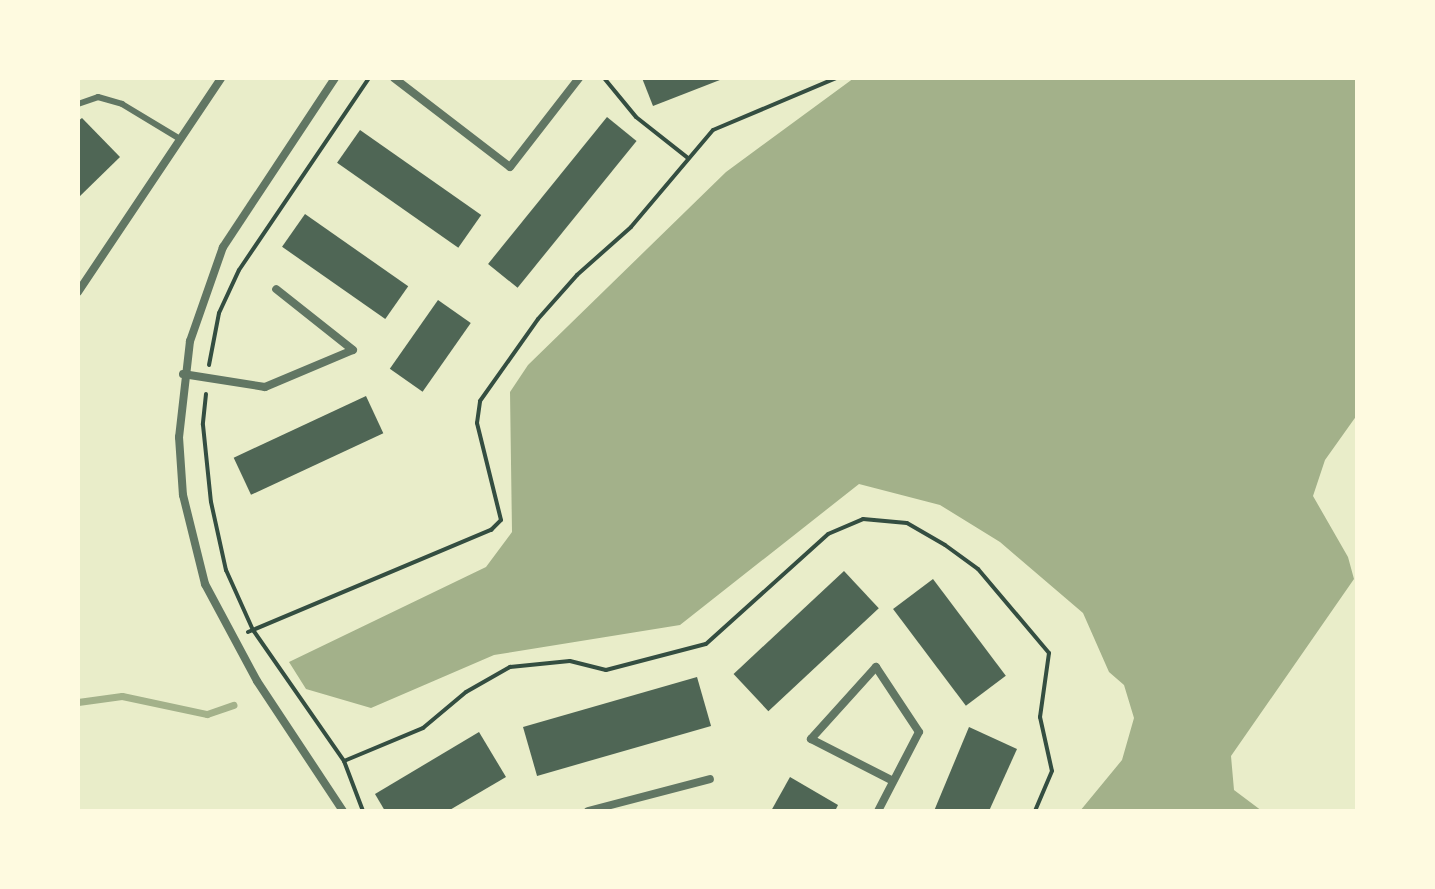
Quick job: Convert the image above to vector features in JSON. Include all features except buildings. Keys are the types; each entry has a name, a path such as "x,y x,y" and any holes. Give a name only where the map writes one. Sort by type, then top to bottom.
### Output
{"street":[{"path":"78,292 221,78"},
{"path":"335,78 223,247 204,291 183,374 179,437 183,495 205,584 231,638 343,811"},
{"path":"394,78 510,167 579,78"},
{"path":"183,374 265,387 353,350 276,289"},
{"path":"878,811 919,732 876,667 811,739 893,781"},
{"path":"588,811 710,779"}],"lane":[{"path":"78,104 98,97 122,104 180,139"}],"path":[{"path":"363,811 344,761 293,693 253,630 226,570 211,502 203,425 219,313 239,270 369,78"},
{"path":"604,78 636,117 688,158"},
{"path":"231,638 475,538 501,520 477,423 480,401 538,319 577,275 631,227 713,130 836,78"},
{"path":"344,761 423,728 466,692 510,667 570,661 606,670 706,644 828,534 863,519 907,523 945,545 978,569 1049,653 1040,717 1052,771 1035,811"}],"shaded area":[{"path":"854,78 1357,78 1357,415 1325,460 1313,496 1348,557 1354,579 1231,756 1234,790 1262,811 1080,811 1122,760 1134,718 1124,685 1109,672 1083,613 1000,542 940,505 859,484 680,625 494,655 371,708 306,689 289,662 486,567 512,532 510,392 528,365 726,172"}],"waterway":[{"path":"78,702 122,696 207,714 233,705"}]}
